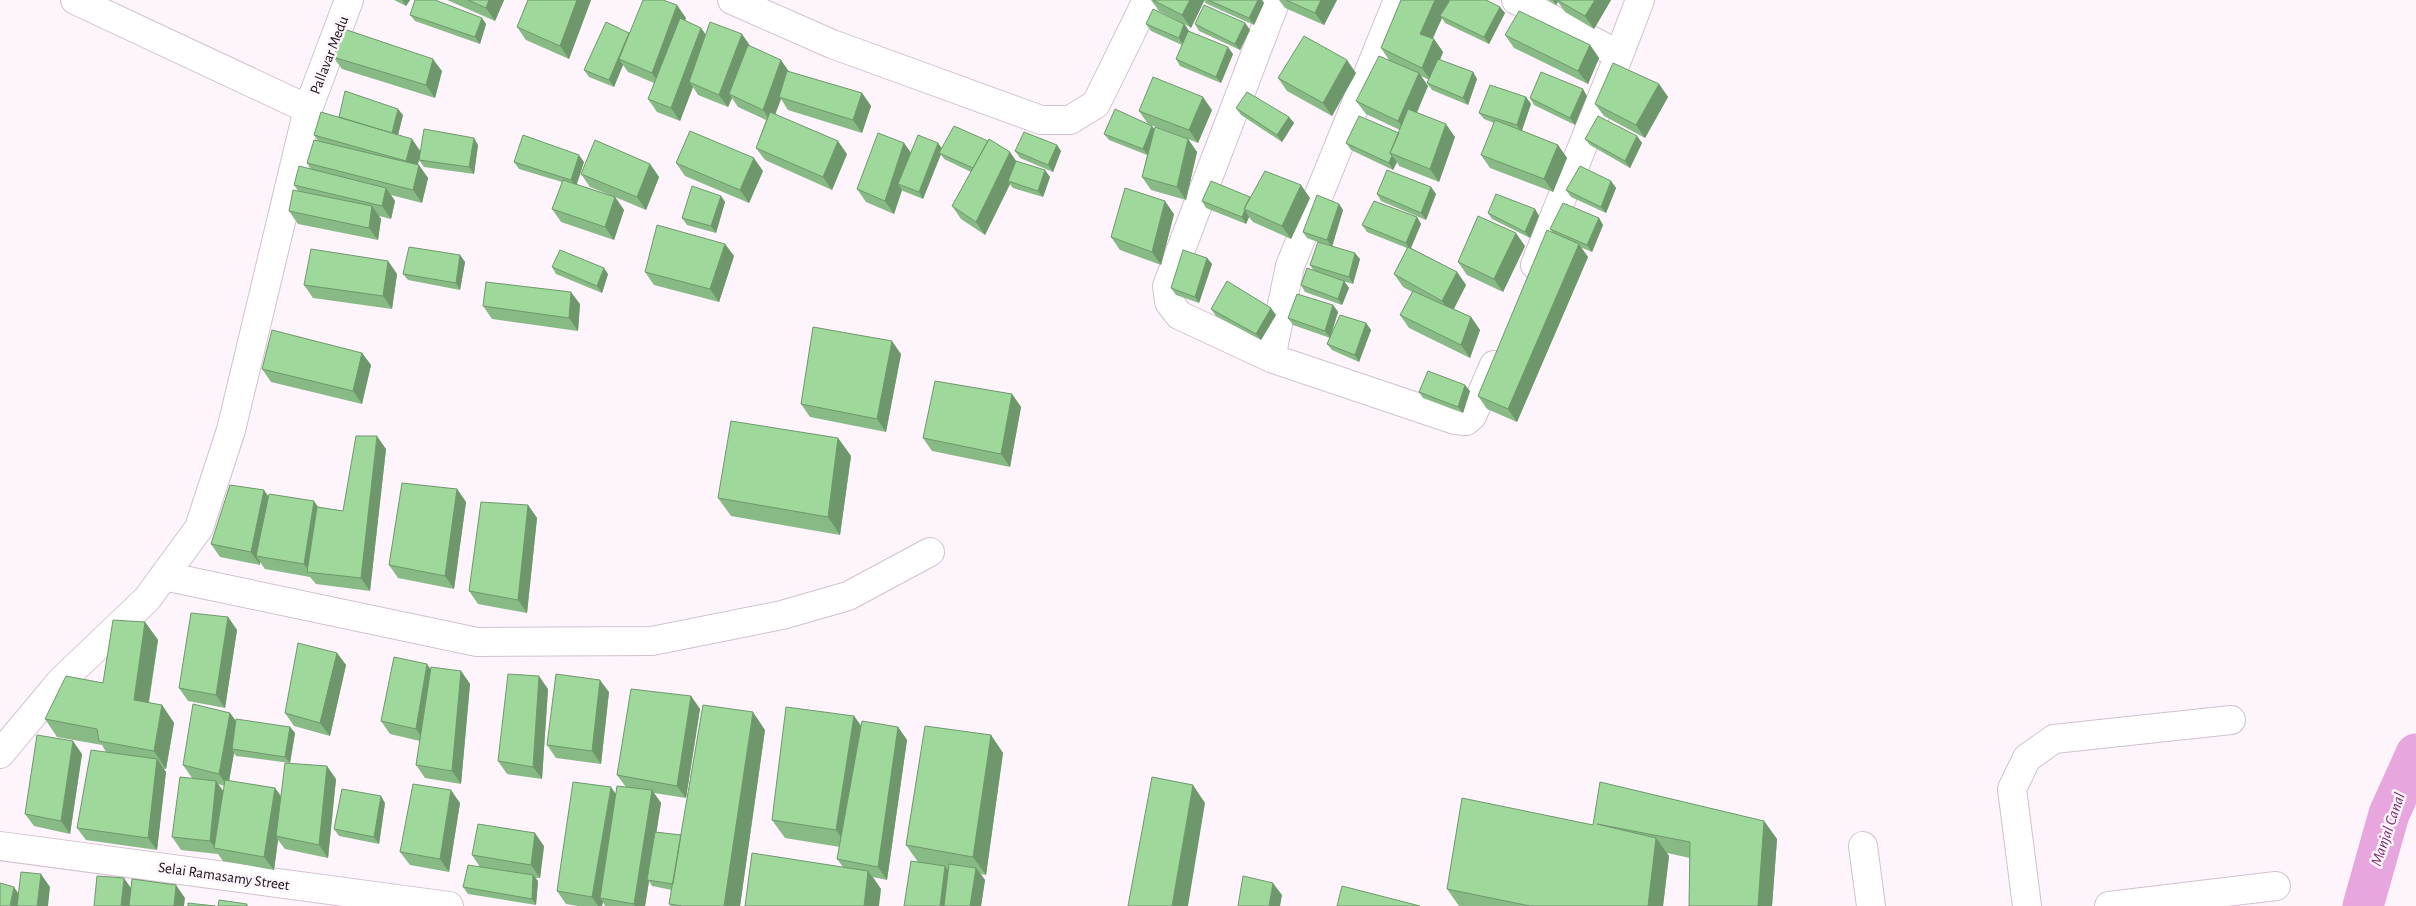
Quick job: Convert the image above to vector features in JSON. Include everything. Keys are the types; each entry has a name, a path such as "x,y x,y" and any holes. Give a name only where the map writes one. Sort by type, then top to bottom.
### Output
{"street":[{"path":"75,0 308,109"},
{"name":"Pallavar Medu","path":"0,754 61,681 147,598 199,528 231,430 308,109 349,0"},
{"path":"732,0 832,44 1041,120 1070,120 1096,104 1147,0"},
{"path":"1276,0 1168,286 1169,302 1179,315 1271,358 1456,420 1466,421 1472,416 1504,340"},
{"path":"1271,358 1290,266 1398,0"},
{"path":"1526,285 1640,0"},
{"path":"1522,1 1619,54"},
{"path":"164,576 477,642 652,641 782,615 848,596 930,552"},
{"path":"2027,906 2012,789 2027,758 2054,739 2231,720"},
{"name":"Selai Ramasamy Street","path":"0,846 449,906"},
{"path":"1863,846 1871,906"},
{"path":"2109,906 2276,886"}],"building":[{"path":"415,0 435,0 482,18 475,37 410,15"},
{"path":"468,0 489,0 486,8"},
{"path":"528,0 577,0 560,46 517,27"},
{"path":"643,0 663,0 677,5 652,73 619,59"},
{"path":"1153,0 1190,0 1182,15"},
{"path":"1208,0 1258,0 1249,18"},
{"path":"1286,0 1321,0 1315,13"},
{"path":"1401,0 1435,0 1420,34 1434,39 1422,68 1381,48"},
{"path":"1450,0 1486,0 1500,7 1484,37 1440,16"},
{"path":"1557,0 1595,0 1585,16"},
{"path":"1204,5 1245,23 1235,44 1195,24"},
{"path":"1153,9 1184,24 1179,38 1146,24"},
{"path":"1519,11 1590,45 1578,71 1505,35"},
{"path":"680,18 701,28 671,108 648,99"},
{"path":"606,22 629,33 609,80 584,70"},
{"path":"710,22 742,34 719,95 689,82"},
{"path":"344,29 433,59 426,85 333,57"},
{"path":"1188,31 1228,47 1216,77 1176,59"},
{"path":"1304,36 1347,60 1323,103 1278,78"},
{"path":"748,45 781,60 763,110 729,94"},
{"path":"1379,56 1419,73 1398,121 1356,101"},
{"path":"1438,59 1473,72 1463,98 1427,83"},
{"path":"1613,63 1659,84 1636,125 1595,104"},
{"path":"787,71 862,93 853,120 779,97"},
{"path":"1541,72 1583,89 1570,118 1530,98"},
{"path":"1153,77 1203,97 1189,130 1139,111"},
{"path":"1490,85 1526,97 1517,125 1479,113"},
{"path":"345,91 398,109 392,133 339,117"},
{"path":"1247,92 1289,117 1277,135 1236,108"},
{"path":"1115,109 1152,126 1143,149 1104,134"},
{"path":"1408,109 1446,124 1430,169 1390,153"},
{"path":"321,112 412,139 406,161 314,135"},
{"path":"770,112 838,141 823,177 756,148"},
{"path":"1359,116 1399,133 1390,153 1392,156 1389,163 1346,143"},
{"path":"1598,116 1637,136 1625,161 1585,139"},
{"path":"1495,120 1558,145 1544,179 1481,155"},
{"path":"954,126 988,141 973,168 939,153"},
{"path":"1155,127 1188,139 1177,187 1142,177"},
{"path":"424,129 474,138 469,167 419,160"},
{"path":"690,131 754,158 740,190 676,163"},
{"path":"1024,132 1057,145 1048,165 1015,151"},
{"path":"878,133 904,143 885,201 857,189"},
{"path":"523,135 579,155 571,180 514,162"},
{"path":"918,135 938,143 919,192 898,184"},
{"path":"989,139 1010,152 976,222 952,206"},
{"path":"314,140 419,165 413,190 307,163"},
{"path":"595,140 650,164 637,197 581,174"},
{"path":"1016,161 1045,170 1038,191 1008,181"},
{"path":"299,166 386,188 382,206 294,185"},
{"path":"1580,166 1611,181 1601,207 1566,190"},
{"path":"1387,170 1431,187 1421,213 1377,194"},
{"path":"1265,171 1301,185 1282,226 1244,209"},
{"path":"563,180 615,197 605,227 552,209"},
{"path":"1211,181 1250,197 1242,217 1202,201"},
{"path":"692,186 721,196 711,226 682,218"},
{"path":"1125,188 1165,201 1152,252 1111,237"},
{"path":"293,190 372,206 369,228 289,211"},
{"path":"1496,194 1535,209 1525,232 1488,213"},
{"path":"1317,195 1339,204 1327,240 1303,232"},
{"path":"1374,201 1417,217 1406,243 1362,225"},
{"path":"1563,203 1599,218 1587,245 1550,229"},
{"path":"1478,216 1516,233 1494,279 1458,262"},
{"path":"657,225 725,244 710,289 645,272"},
{"path":"1547,230 1579,244 1508,409 1478,396"},
{"path":"1318,242 1355,253 1349,277 1310,265"},
{"path":"409,247 460,255 456,283 403,274"},
{"path":"1408,247 1457,272 1442,301 1394,274"},
{"path":"311,249 388,261 383,296 304,285"},
{"path":"560,250 604,268 597,286 552,267"},
{"path":"1183,250 1207,258 1195,297 1171,288"},
{"path":"1307,268 1344,281 1338,299 1301,285"},
{"path":"1227,281 1271,308 1256,334 1211,309"},
{"path":"486,282 571,292 569,318 483,306"},
{"path":"1413,291 1471,317 1461,345 1400,315"},
{"path":"1297,294 1333,305 1325,331 1288,318"},
{"path":"1340,315 1366,323 1355,355 1327,344"},
{"path":"813,327 892,341 877,419 801,404"},
{"path":"272,330 362,353 353,391 262,369"},
{"path":"1428,371 1465,385 1458,407 1419,392"},
{"path":"935,381 1012,394 1001,454 923,438"},
{"path":"731,421 838,438 828,517 718,498"},
{"path":"356,436 377,436 361,578 307,572 317,507 343,511"},
{"path":"402,483 457,489 445,576 389,565"},
{"path":"230,485 264,490 251,552 211,544"},
{"path":"269,494 314,501 304,564 256,556"},
{"path":"481,502 528,505 518,600 469,591"},
{"path":"191,613 228,617 216,695 179,688"},
{"path":"113,620 145,622 134,700 162,705 154,751 99,741 97,729 45,719 66,676 103,683"},
{"path":"298,643 337,653 320,723 285,713"},
{"path":"394,657 427,664 416,729 381,721"},
{"path":"431,667 461,671 452,771 416,765"},
{"path":"508,674 539,676 533,767 498,761"},
{"path":"556,674 600,680 592,751 547,745"},
{"path":"631,689 691,696 677,786 617,775"},
{"path":"193,704 230,713 219,774 183,765"},
{"path":"703,705 753,712 724,906 682,906 669,904"},
{"path":"786,707 854,716 836,830 772,820"},
{"path":"236,719 290,727 285,757 232,749"},
{"path":"862,721 898,727 878,867 837,859"},
{"path":"925,726 991,735 973,857 906,845"},
{"path":"37,735 73,741 61,821 25,814"},
{"path":"91,750 157,759 148,838 77,828"},
{"path":"285,763 327,766 319,845 276,836"},
{"path":"180,777 216,781 210,841 172,837"},
{"path":"1152,777 1193,785 1172,906 1128,906"},
{"path":"225,780 275,788 264,857 214,848"},
{"path":"573,782 611,787 592,897 557,891"},
{"path":"1600,782 1764,821 1758,906 1689,906 1690,842 1597,824 1656,838 1648,906 1530,906 1447,889 1462,798 1593,825"},
{"path":"413,784 451,790 440,859 400,852"},
{"path":"617,786 652,790 634,904 600,898"},
{"path":"342,789 381,796 374,837 334,829"},
{"path":"478,824 535,833 531,865 472,855"},
{"path":"655,832 681,835 673,884 647,880"},
{"path":"752,853 868,871 864,906 745,906"},
{"path":"911,861 945,866 940,906 904,906"},
{"path":"949,864 976,868 970,906 944,906"},
{"path":"468,865 533,875 532,899 463,887"},
{"path":"21,872 41,874 37,906 17,906"},
{"path":"97,876 124,878 121,906 94,906"},
{"path":"1243,876 1273,883 1269,906 1238,906"},
{"path":"132,879 176,885 174,906 129,906"},
{"path":"0,883 14,887 10,906 0,906"},
{"path":"1342,886 1420,906 1337,906"},
{"path":"219,900 247,904 247,906 218,906"},
{"path":"188,903 215,906 188,906"}],"waterway":[{"name":"Manjal Canal","path":"2363,906 2389,814 2416,754"}]}
